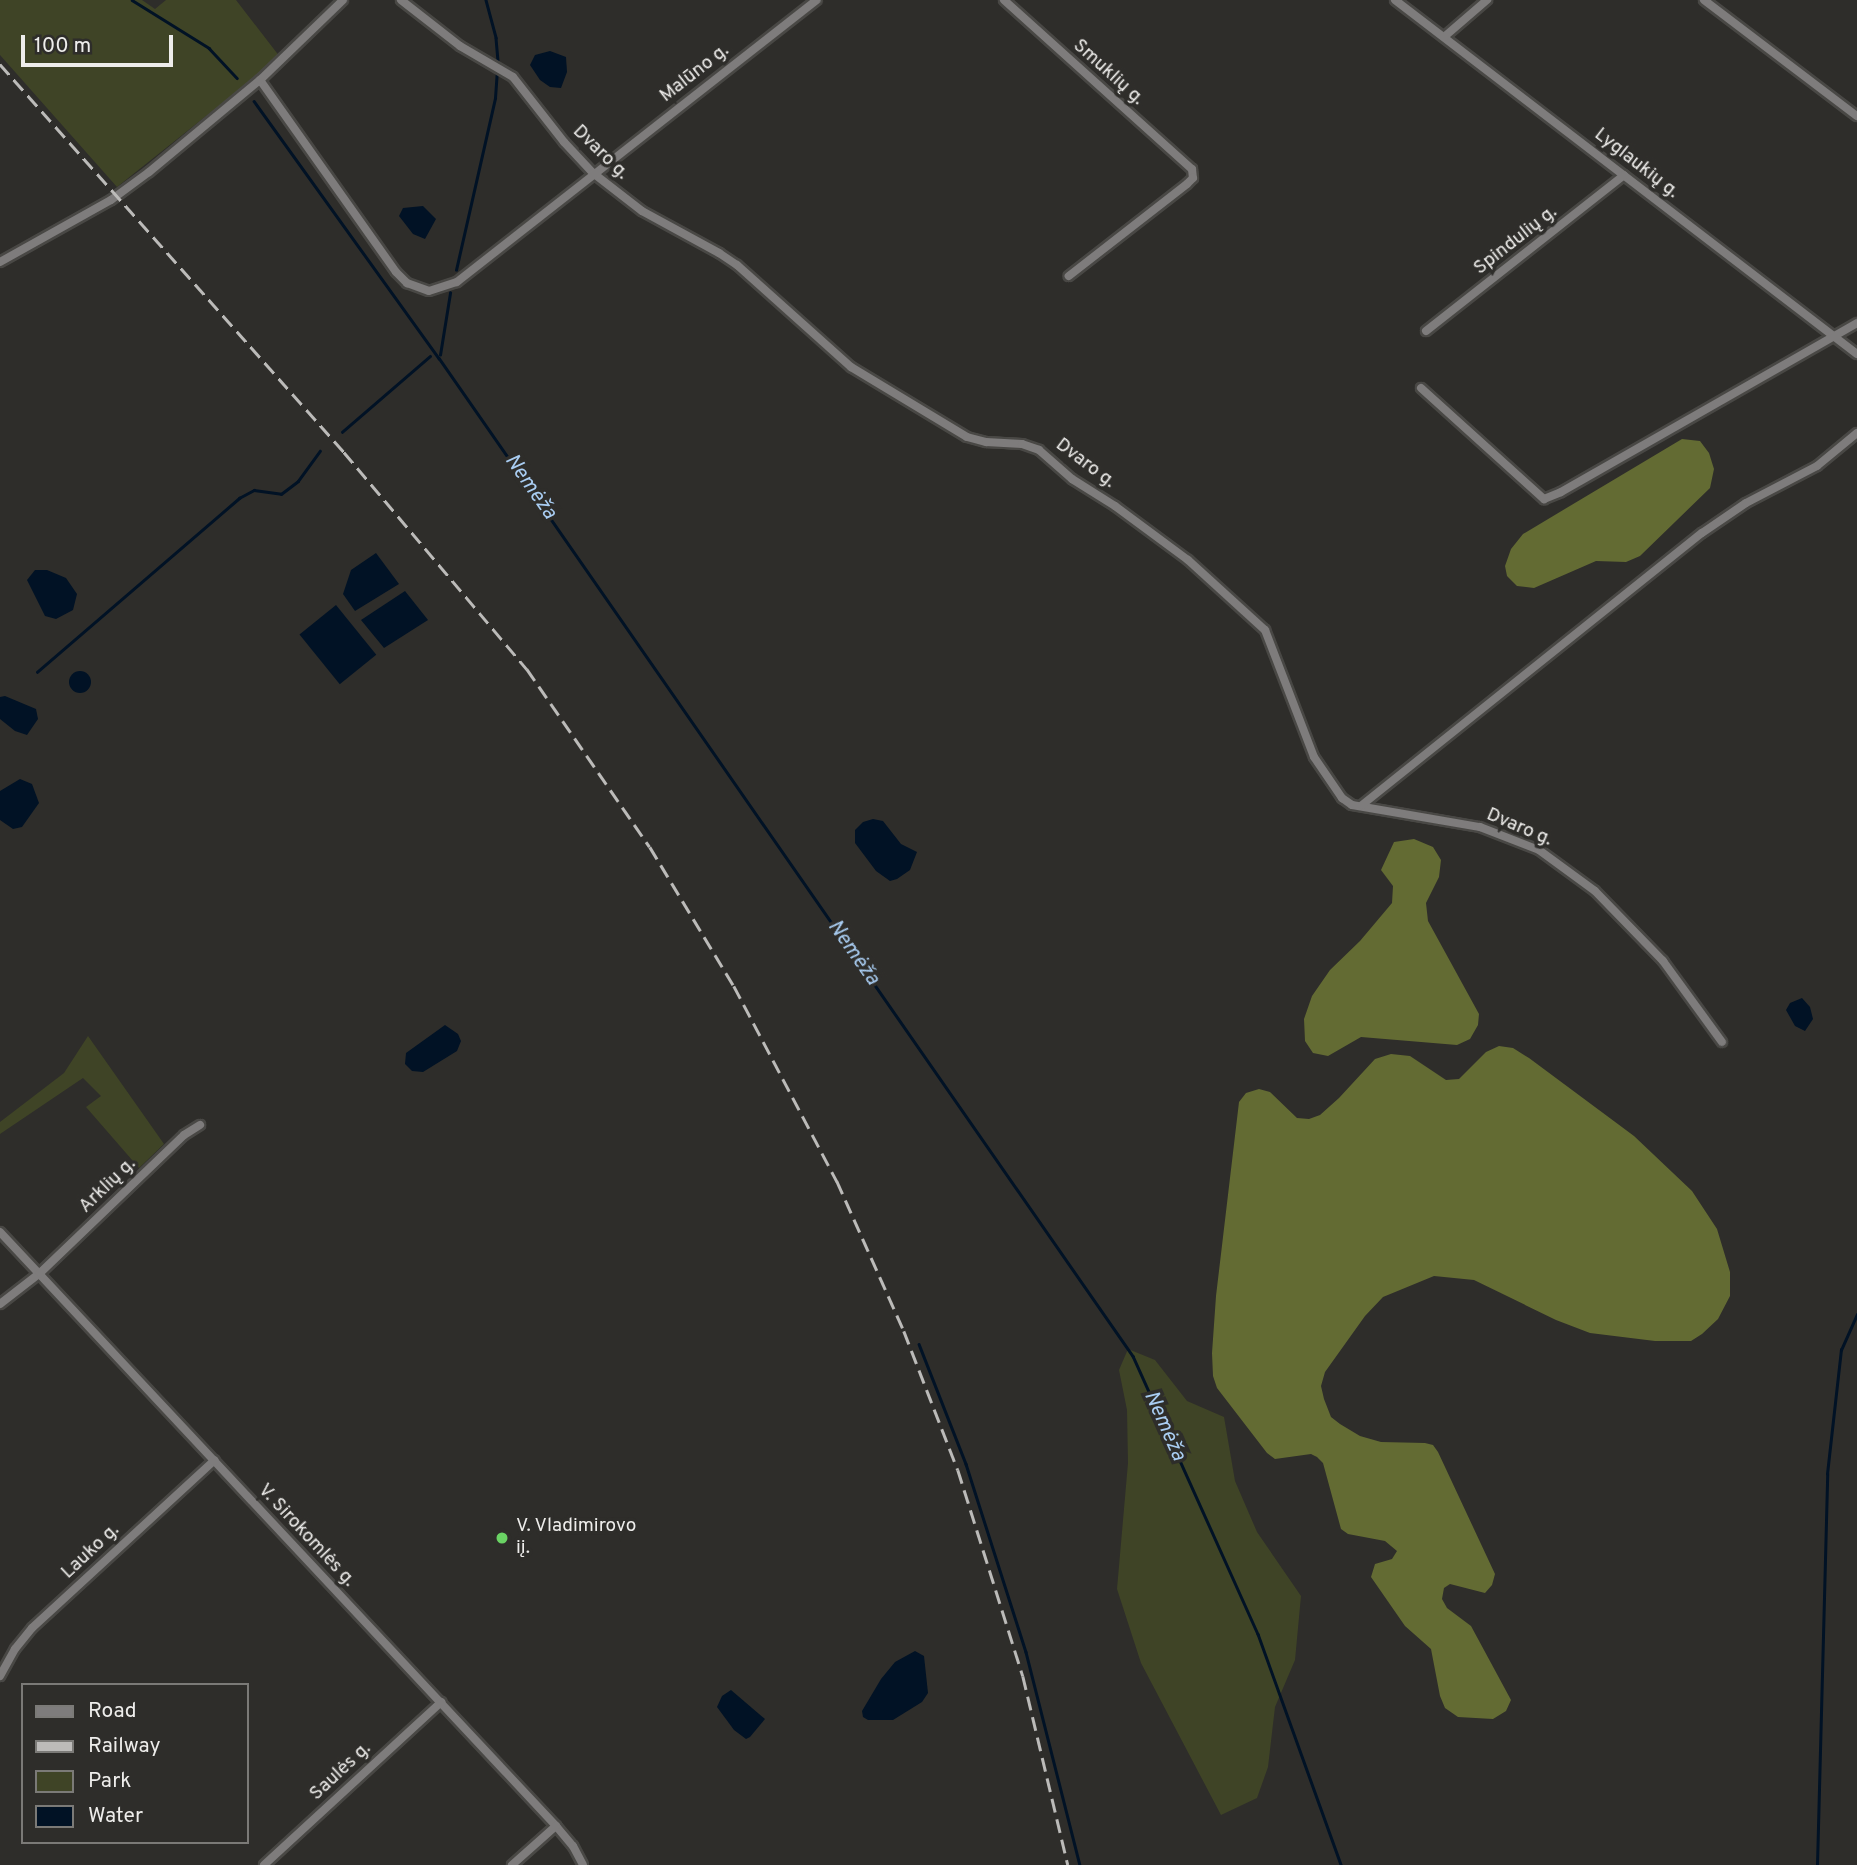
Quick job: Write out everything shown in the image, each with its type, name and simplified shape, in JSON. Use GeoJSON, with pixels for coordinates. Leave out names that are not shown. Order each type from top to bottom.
{"type":"FeatureCollection","features":[{"type":"Feature","properties":{"kind":"street"},"geometry":{"type":"LineString","coordinates":[[0,262],[111,200],[260,80],[343,0]]}},
{"type":"Feature","properties":{"kind":"street","name":"Dvaro g."},"geometry":{"type":"LineString","coordinates":[[401,0],[460,47],[513,78],[564,142],[593,173],[642,211],[737,265],[872,383],[967,437],[986,442],[1022,444],[1039,450],[1072,479],[1115,506],[1188,560],[1265,630],[1314,757],[1342,798],[1352,805],[1480,827],[1539,850],[1595,891],[1631,928],[1688,992],[1722,1042]]}},
{"type":"Feature","properties":{"kind":"street","name":"Malūno g."},"geometry":{"type":"LineString","coordinates":[[260,80],[396,272],[418,289],[444,289],[457,282],[817,0]]}},
{"type":"Feature","properties":{"kind":"street","name":"Smuklių g."},"geometry":{"type":"LineString","coordinates":[[1004,0],[1192,169],[1193,178],[1069,276]]}},
{"type":"Feature","properties":{"kind":"street","name":"Lyglaukių g."},"geometry":{"type":"LineString","coordinates":[[1395,0],[1857,354]]}},
{"type":"Feature","properties":{"kind":"street"},"geometry":{"type":"LineString","coordinates":[[1444,37],[1487,0]]}},
{"type":"Feature","properties":{"kind":"street"},"geometry":{"type":"LineString","coordinates":[[1704,0],[1857,116]]}},
{"type":"Feature","properties":{"kind":"street","name":"Spindulių g."},"geometry":{"type":"LineString","coordinates":[[1426,331],[1624,175]]}},
{"type":"Feature","properties":{"kind":"street"},"geometry":{"type":"LineString","coordinates":[[1421,388],[1544,499],[1857,323]]}},
{"type":"Feature","properties":{"kind":"street"},"geometry":{"type":"LineString","coordinates":[[1362,805],[1702,533],[1746,503],[1817,466],[1857,433]]}},
{"type":"Feature","properties":{"kind":"street","name":"Arklių g."},"geometry":{"type":"LineString","coordinates":[[0,1304],[40,1273],[184,1135],[201,1125]]}},
{"type":"Feature","properties":{"kind":"street","name":"V. Sirokomlės g."},"geometry":{"type":"LineString","coordinates":[[0,1232],[556,1826],[573,1846],[583,1865]]}},
{"type":"Feature","properties":{"kind":"street","name":"Lauko g."},"geometry":{"type":"LineString","coordinates":[[0,1676],[15,1649],[32,1628],[215,1460]]}},
{"type":"Feature","properties":{"kind":"street","name":"Saulės g."},"geometry":{"type":"LineString","coordinates":[[264,1865],[441,1702]]}},
{"type":"Feature","properties":{"kind":"street"},"geometry":{"type":"LineString","coordinates":[[512,1865],[556,1826]]}},
{"type":"Feature","properties":{"kind":"green space"},"geometry":{"type":"Polygon","coordinates":[[[0,0],[142,0],[155,9],[166,0],[236,0],[280,57],[117,187],[0,55],[0,0]]]}},
{"type":"Feature","properties":{"kind":"green space"},"geometry":{"type":"Polygon","coordinates":[[[1682,439],[1700,441],[1709,453],[1714,469],[1710,488],[1640,556],[1626,562],[1596,561],[1534,588],[1517,586],[1507,576],[1505,566],[1511,549],[1523,534],[1682,439]]]}},
{"type":"Feature","properties":{"kind":"green space"},"geometry":{"type":"Polygon","coordinates":[[[1414,839],[1433,847],[1441,860],[1439,877],[1426,903],[1428,921],[1479,1014],[1478,1025],[1470,1039],[1457,1045],[1361,1037],[1328,1056],[1313,1053],[1305,1041],[1304,1019],[1312,996],[1330,970],[1360,941],[1392,903],[1393,886],[1381,870],[1394,842],[1414,839]]]}},
{"type":"Feature","properties":{"kind":"green space"},"geometry":{"type":"Polygon","coordinates":[[[88,1036],[164,1144],[139,1168],[86,1107],[101,1096],[83,1078],[0,1134],[0,1122],[64,1073],[88,1036]]]}},
{"type":"Feature","properties":{"kind":"green space"},"geometry":{"type":"Polygon","coordinates":[[[1499,1046],[1513,1048],[1529,1058],[1634,1136],[1692,1191],[1717,1229],[1730,1272],[1730,1296],[1718,1319],[1691,1341],[1655,1341],[1590,1333],[1556,1320],[1474,1280],[1434,1276],[1383,1297],[1365,1316],[1325,1372],[1321,1386],[1324,1399],[1331,1417],[1340,1424],[1360,1436],[1381,1442],[1425,1443],[1433,1445],[1438,1452],[1495,1574],[1492,1585],[1485,1593],[1450,1584],[1444,1588],[1442,1599],[1447,1608],[1471,1626],[1511,1700],[1506,1711],[1493,1719],[1458,1717],[1445,1708],[1431,1649],[1405,1626],[1371,1577],[1375,1564],[1392,1559],[1397,1551],[1385,1541],[1348,1534],[1341,1529],[1323,1463],[1317,1457],[1311,1454],[1275,1459],[1267,1453],[1217,1388],[1213,1376],[1212,1353],[1216,1296],[1239,1102],[1246,1093],[1259,1089],[1270,1092],[1297,1118],[1309,1119],[1320,1115],[1339,1098],[1375,1059],[1391,1054],[1410,1056],[1446,1080],[1459,1079],[1486,1052],[1499,1046]]]}},
{"type":"Feature","properties":{"kind":"green space"},"geometry":{"type":"Polygon","coordinates":[[[1128,1349],[1155,1360],[1187,1401],[1224,1417],[1235,1481],[1257,1532],[1301,1596],[1295,1660],[1275,1707],[1268,1767],[1257,1798],[1221,1815],[1141,1663],[1117,1589],[1128,1463],[1127,1410],[1119,1370],[1128,1349]]]}},
{"type":"Feature","properties":{"kind":"water"},"geometry":{"type":"Polygon","coordinates":[[[550,51],[566,57],[567,72],[561,88],[550,87],[540,80],[530,65],[535,55],[550,51]]]}},
{"type":"Feature","properties":{"kind":"water"},"geometry":{"type":"Polygon","coordinates":[[[423,206],[436,219],[425,239],[413,234],[399,216],[403,208],[423,206]]]}},
{"type":"Feature","properties":{"kind":"water"},"geometry":{"type":"Polygon","coordinates":[[[376,553],[399,584],[355,611],[343,594],[351,570],[376,553]]]}},
{"type":"Feature","properties":{"kind":"water"},"geometry":{"type":"Polygon","coordinates":[[[35,570],[47,570],[66,578],[77,594],[73,610],[56,619],[45,616],[27,580],[35,570]]]}},
{"type":"Feature","properties":{"kind":"water"},"geometry":{"type":"Polygon","coordinates":[[[405,591],[428,620],[384,648],[361,620],[405,591]]]}},
{"type":"Feature","properties":{"kind":"water"},"geometry":{"type":"Polygon","coordinates":[[[336,605],[376,655],[340,684],[299,635],[336,605]]]}},
{"type":"Feature","properties":{"kind":"water"},"geometry":{"type":"Polygon","coordinates":[[[80,671],[88,674],[91,682],[88,690],[80,693],[72,690],[69,682],[72,674],[80,671]]]}},
{"type":"Feature","properties":{"kind":"water"},"geometry":{"type":"Polygon","coordinates":[[[5,696],[36,709],[38,719],[27,735],[15,731],[0,719],[0,697],[5,696]]]}},
{"type":"Feature","properties":{"kind":"water"},"geometry":{"type":"Polygon","coordinates":[[[20,779],[32,784],[39,803],[22,827],[13,829],[0,820],[0,791],[20,779]]]}},
{"type":"Feature","properties":{"kind":"water"},"geometry":{"type":"Polygon","coordinates":[[[873,819],[883,821],[901,844],[917,852],[910,870],[897,879],[890,881],[876,871],[855,843],[855,830],[863,822],[873,819]]]}},
{"type":"Feature","properties":{"kind":"water"},"geometry":{"type":"Polygon","coordinates":[[[1802,998],[1810,1007],[1813,1019],[1805,1031],[1795,1026],[1786,1010],[1790,1003],[1802,998]]]}},
{"type":"Feature","properties":{"kind":"water"},"geometry":{"type":"Polygon","coordinates":[[[445,1025],[458,1034],[461,1041],[457,1051],[423,1072],[412,1071],[405,1064],[406,1053],[445,1025]]]}},
{"type":"Feature","properties":{"kind":"water"},"geometry":{"type":"Polygon","coordinates":[[[915,1651],[924,1656],[928,1693],[922,1702],[893,1720],[868,1720],[863,1717],[862,1711],[881,1679],[895,1662],[915,1651]]]}},
{"type":"Feature","properties":{"kind":"water"},"geometry":{"type":"Polygon","coordinates":[[[731,1690],[765,1719],[746,1739],[734,1730],[717,1707],[722,1696],[731,1690]]]}},
{"type":"Feature","properties":{"kind":"waterway","name":"Nemėža"},"geometry":{"type":"LineString","coordinates":[[132,0],[209,48],[237,78]]}},
{"type":"Feature","properties":{"kind":"waterway"},"geometry":{"type":"LineString","coordinates":[[486,0],[496,38],[498,60]]}},
{"type":"Feature","properties":{"kind":"waterway"},"geometry":{"type":"LineString","coordinates":[[456,270],[495,98],[497,72]]}},
{"type":"Feature","properties":{"kind":"waterway","name":"Nemėža"},"geometry":{"type":"LineString","coordinates":[[254,101],[439,358],[1133,1356],[1258,1634],[1341,1865]]}},
{"type":"Feature","properties":{"kind":"waterway"},"geometry":{"type":"LineString","coordinates":[[440,355],[450,293]]}},
{"type":"Feature","properties":{"kind":"waterway"},"geometry":{"type":"LineString","coordinates":[[342,432],[430,356]]}},
{"type":"Feature","properties":{"kind":"waterway"},"geometry":{"type":"LineString","coordinates":[[37,672],[239,498],[254,490],[281,494],[298,481],[320,451]]}},
{"type":"Feature","properties":{"kind":"waterway"},"geometry":{"type":"LineString","coordinates":[[1817,1865],[1827,1474],[1841,1350],[1857,1314]]}},
{"type":"Feature","properties":{"kind":"waterway"},"geometry":{"type":"LineString","coordinates":[[919,1344],[966,1464],[1026,1652],[1080,1865]]}},
{"type":"Feature","properties":{"kind":"railway"},"geometry":{"type":"LineString","coordinates":[[0,64],[344,452],[527,669],[650,847],[734,986],[837,1181],[904,1331],[958,1470],[1023,1676],[1068,1865]]}},
{"type":"Feature","properties":{"kind":"place","name":"V. Vladimirovo iį."},"geometry":{"type":"Point","coordinates":[502,1538]}}]}
